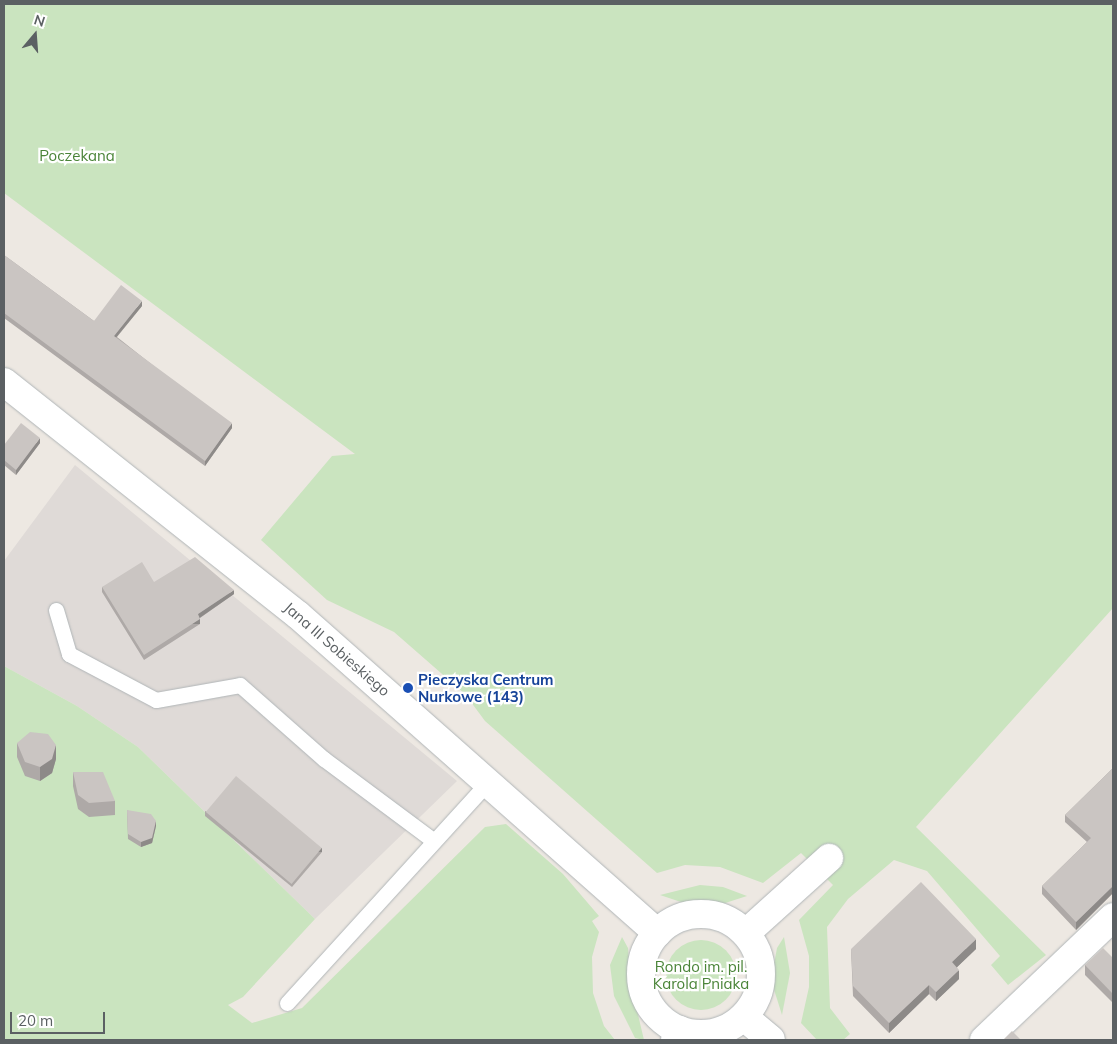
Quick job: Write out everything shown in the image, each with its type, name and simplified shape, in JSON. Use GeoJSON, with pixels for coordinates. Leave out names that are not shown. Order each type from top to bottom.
{"type":"FeatureCollection","features":[{"type":"Feature","properties":{"kind":"street","name":"Jana III Sobieskiego"},"geometry":{"type":"LineString","coordinates":[[4,382],[209,540],[490,780],[658,932]]}},
{"type":"Feature","properties":{"kind":"street"},"geometry":{"type":"LineString","coordinates":[[746,933],[829,858]]}},
{"type":"Feature","properties":{"kind":"street"},"geometry":{"type":"LineString","coordinates":[[702,914],[726,919],[746,933],[758,952],[762,975],[757,998],[744,1017],[725,1030],[677,1035],[662,1020],[642,987],[644,958],[658,932],[678,918],[702,914]]}},
{"type":"Feature","properties":{"kind":"street"},"geometry":{"type":"LineString","coordinates":[[984,1040],[1113,916]]}},
{"type":"Feature","properties":{"kind":"street"},"geometry":{"type":"LineString","coordinates":[[744,1017],[771,1040]]}},
{"type":"Feature","properties":{"kind":"lane"},"geometry":{"type":"LineString","coordinates":[[56,610],[69,654],[156,700],[240,685],[324,759],[434,841]]}},
{"type":"Feature","properties":{"kind":"lane"},"geometry":{"type":"LineString","coordinates":[[287,1003],[490,780]]}},
{"type":"Feature","properties":{"kind":"shaded area"},"geometry":{"type":"Polygon","coordinates":[[[75,465],[457,781],[315,919],[138,747],[77,706],[4,666],[4,561],[75,465]]]}},
{"type":"Feature","properties":{"kind":"green space","name":"Poczekana"},"geometry":{"type":"Polygon","coordinates":[[[4,4],[1113,4],[1113,608],[916,827],[1046,955],[1008,985],[991,965],[1000,956],[927,871],[894,860],[848,899],[827,927],[830,1008],[850,1034],[843,1040],[817,1040],[801,1023],[809,987],[809,956],[799,920],[833,885],[801,853],[763,883],[720,867],[685,865],[657,873],[485,721],[465,694],[394,632],[327,600],[261,540],[332,456],[355,454],[4,193],[4,4]]]}},
{"type":"Feature","properties":{"kind":"green space"},"geometry":{"type":"Polygon","coordinates":[[[4,666],[77,706],[138,747],[315,919],[243,997],[228,1005],[252,1023],[302,1008],[485,827],[506,824],[563,874],[599,916],[592,921],[599,932],[592,957],[593,993],[604,1026],[615,1040],[4,1040],[4,666]]]}},
{"type":"Feature","properties":{"kind":"green space"},"geometry":{"type":"Polygon","coordinates":[[[700,885],[723,887],[747,896],[719,905],[690,905],[660,895],[700,885]]]}},
{"type":"Feature","properties":{"kind":"green space"},"geometry":{"type":"Polygon","coordinates":[[[622,937],[628,948],[631,985],[644,1040],[635,1038],[614,996],[610,965],[622,937]]]}},
{"type":"Feature","properties":{"kind":"green space"},"geometry":{"type":"Polygon","coordinates":[[[784,937],[790,973],[782,1015],[771,980],[777,948],[784,937]]]}},
{"type":"Feature","properties":{"kind":"green space","name":"Rondo im. pil. Karola Pniaka"},"geometry":{"type":"Polygon","coordinates":[[[708,940],[721,946],[730,955],[734,961],[736,975],[734,989],[726,1000],[715,1008],[694,1010],[687,1008],[676,1000],[668,989],[666,968],[668,961],[676,950],[687,942],[708,940]]]}},
{"type":"Feature","properties":{"kind":"building"},"geometry":{"type":"Polygon","coordinates":[[[4,255],[94,321],[121,285],[142,301],[114,336],[232,423],[205,461],[4,313],[4,255]]]}},
{"type":"Feature","properties":{"kind":"building"},"geometry":{"type":"Polygon","coordinates":[[[21,423],[40,438],[16,470],[4,460],[4,445],[21,423]]]}},
{"type":"Feature","properties":{"kind":"building"},"geometry":{"type":"Polygon","coordinates":[[[195,557],[234,590],[198,614],[200,619],[144,655],[102,587],[142,562],[154,582],[195,557]]]}},
{"type":"Feature","properties":{"kind":"building"},"geometry":{"type":"Polygon","coordinates":[[[30,732],[48,734],[56,745],[52,759],[40,767],[25,762],[17,743],[30,732]]]}},
{"type":"Feature","properties":{"kind":"building"},"geometry":{"type":"Polygon","coordinates":[[[1113,768],[1113,886],[1076,922],[1042,886],[1091,838],[1065,815],[1113,768]]]}},
{"type":"Feature","properties":{"kind":"building"},"geometry":{"type":"Polygon","coordinates":[[[73,772],[103,772],[115,801],[89,803],[78,795],[73,772]]]}},
{"type":"Feature","properties":{"kind":"building"},"geometry":{"type":"Polygon","coordinates":[[[236,776],[322,848],[292,884],[206,812],[236,776]]]}},
{"type":"Feature","properties":{"kind":"building"},"geometry":{"type":"Polygon","coordinates":[[[127,810],[151,814],[156,821],[152,838],[141,842],[128,834],[127,810]]]}},
{"type":"Feature","properties":{"kind":"building"},"geometry":{"type":"Polygon","coordinates":[[[921,882],[976,939],[952,962],[959,970],[936,992],[929,985],[889,1023],[853,986],[851,949],[921,882]]]}},
{"type":"Feature","properties":{"kind":"building"},"geometry":{"type":"Polygon","coordinates":[[[1103,948],[1113,958],[1113,994],[1085,965],[1103,948]]]}},
{"type":"Feature","properties":{"kind":"building"},"geometry":{"type":"Polygon","coordinates":[[[1012,1031],[1021,1040],[1003,1040],[1012,1031]]]}},
{"type":"Feature","properties":{"kind":"place","name":"Pieczyska Centrum Nurkowe (143)"},"geometry":{"type":"Point","coordinates":[408,688]}}]}
